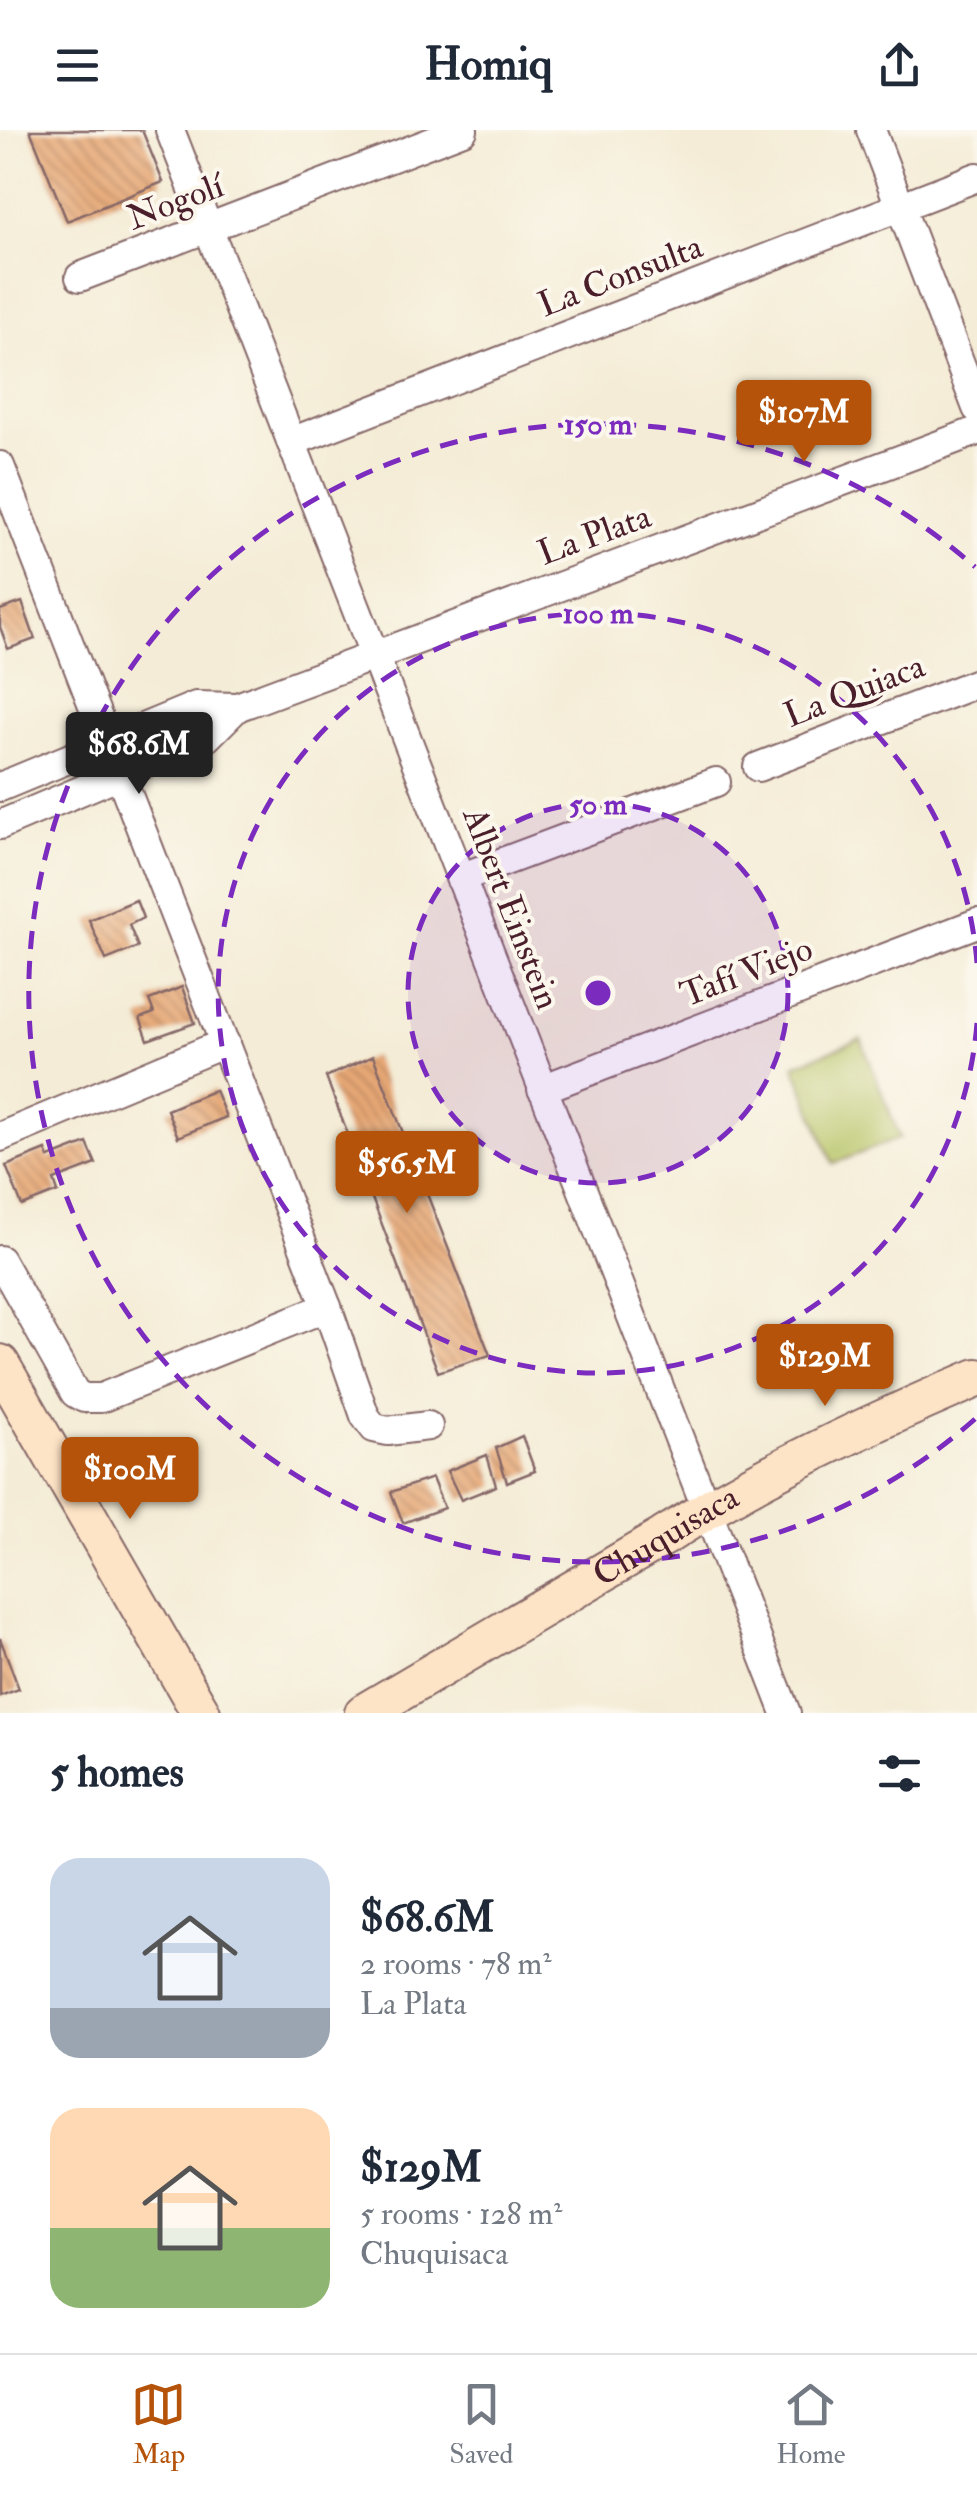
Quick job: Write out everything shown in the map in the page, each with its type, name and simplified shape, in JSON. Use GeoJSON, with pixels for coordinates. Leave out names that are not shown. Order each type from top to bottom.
{"type":"FeatureCollection","features":[{"type":"Feature","properties":{"kind":"street","name":"Albert Einstein"},"geometry":{"type":"LineString","coordinates":[[170,130],[786,1713]]}},
{"type":"Feature","properties":{"kind":"street","name":"Nogolí"},"geometry":{"type":"LineString","coordinates":[[80,277],[464,130]]}},
{"type":"Feature","properties":{"kind":"street"},"geometry":{"type":"LineString","coordinates":[[871,130],[977,408]]}},
{"type":"Feature","properties":{"kind":"street","name":"La Consulta"},"geometry":{"type":"LineString","coordinates":[[291,442],[977,176]]}},
{"type":"Feature","properties":{"kind":"street","name":"La Plata"},"geometry":{"type":"LineString","coordinates":[[236,707],[977,431]]}},
{"type":"Feature","properties":{"kind":"street"},"geometry":{"type":"LineString","coordinates":[[0,466],[327,1307],[364,1416],[374,1428],[388,1431],[428,1426]]}},
{"type":"Feature","properties":{"kind":"street","name":"La Quiaca"},"geometry":{"type":"LineString","coordinates":[[758,766],[977,684]]}},
{"type":"Feature","properties":{"kind":"street"},"geometry":{"type":"LineString","coordinates":[[0,787],[196,706],[236,707]]}},
{"type":"Feature","properties":{"kind":"street"},"geometry":{"type":"LineString","coordinates":[[0,824],[207,738],[236,707]]}},
{"type":"Feature","properties":{"kind":"street"},"geometry":{"type":"LineString","coordinates":[[460,878],[716,782]]}},
{"type":"Feature","properties":{"kind":"street","name":"Tafí Viejo"},"geometry":{"type":"LineString","coordinates":[[542,1089],[977,923]]}},
{"type":"Feature","properties":{"kind":"street"},"geometry":{"type":"LineString","coordinates":[[0,1137],[224,1043]]}},
{"type":"Feature","properties":{"kind":"street"},"geometry":{"type":"LineString","coordinates":[[0,1260],[75,1394],[84,1398],[100,1398],[327,1307]]}},
{"type":"Feature","properties":{"kind":"street"},"geometry":{"type":"LineString","coordinates":[[0,1364],[202,1713]]}},
{"type":"Feature","properties":{"kind":"street","name":"Chuquisaca"},"geometry":{"type":"LineString","coordinates":[[364,1713],[705,1509],[880,1420],[977,1378]]}},
{"type":"Feature","properties":{"kind":"green space"},"geometry":{"type":"Polygon","coordinates":[[[861,1039],[900,1138],[833,1164],[794,1065],[861,1039]]]}},
{"type":"Feature","properties":{"kind":"building"},"geometry":{"type":"Polygon","coordinates":[[[30,130],[142,130],[163,182],[67,221],[30,130]]]}},
{"type":"Feature","properties":{"kind":"building"},"geometry":{"type":"Polygon","coordinates":[[[22,602],[35,639],[8,649],[0,627],[0,610],[22,602]]]}},
{"type":"Feature","properties":{"kind":"building"},"geometry":{"type":"Polygon","coordinates":[[[136,900],[143,918],[129,925],[138,947],[106,960],[89,920],[136,900]]]}},
{"type":"Feature","properties":{"kind":"building"},"geometry":{"type":"Polygon","coordinates":[[[182,987],[195,1023],[148,1040],[140,1018],[154,1013],[149,1000],[182,987]]]}},
{"type":"Feature","properties":{"kind":"building"},"geometry":{"type":"Polygon","coordinates":[[[373,1056],[490,1355],[438,1372],[326,1077],[373,1056]]]}},
{"type":"Feature","properties":{"kind":"building"},"geometry":{"type":"Polygon","coordinates":[[[215,1090],[226,1117],[178,1137],[167,1110],[215,1090]]]}},
{"type":"Feature","properties":{"kind":"building"},"geometry":{"type":"Polygon","coordinates":[[[87,1143],[96,1164],[54,1180],[58,1192],[22,1206],[6,1166],[46,1150],[49,1158],[87,1143]]]}},
{"type":"Feature","properties":{"kind":"building"},"geometry":{"type":"Polygon","coordinates":[[[522,1436],[535,1471],[507,1482],[496,1448],[522,1436]]]}},
{"type":"Feature","properties":{"kind":"building"},"geometry":{"type":"Polygon","coordinates":[[[487,1455],[496,1486],[461,1500],[447,1471],[487,1455]]]}},
{"type":"Feature","properties":{"kind":"building"},"geometry":{"type":"Polygon","coordinates":[[[432,1478],[444,1508],[403,1523],[391,1492],[432,1478]]]}},
{"type":"Feature","properties":{"kind":"building"},"geometry":{"type":"Polygon","coordinates":[[[0,1638],[19,1689],[0,1696],[0,1638]]]}}]}
